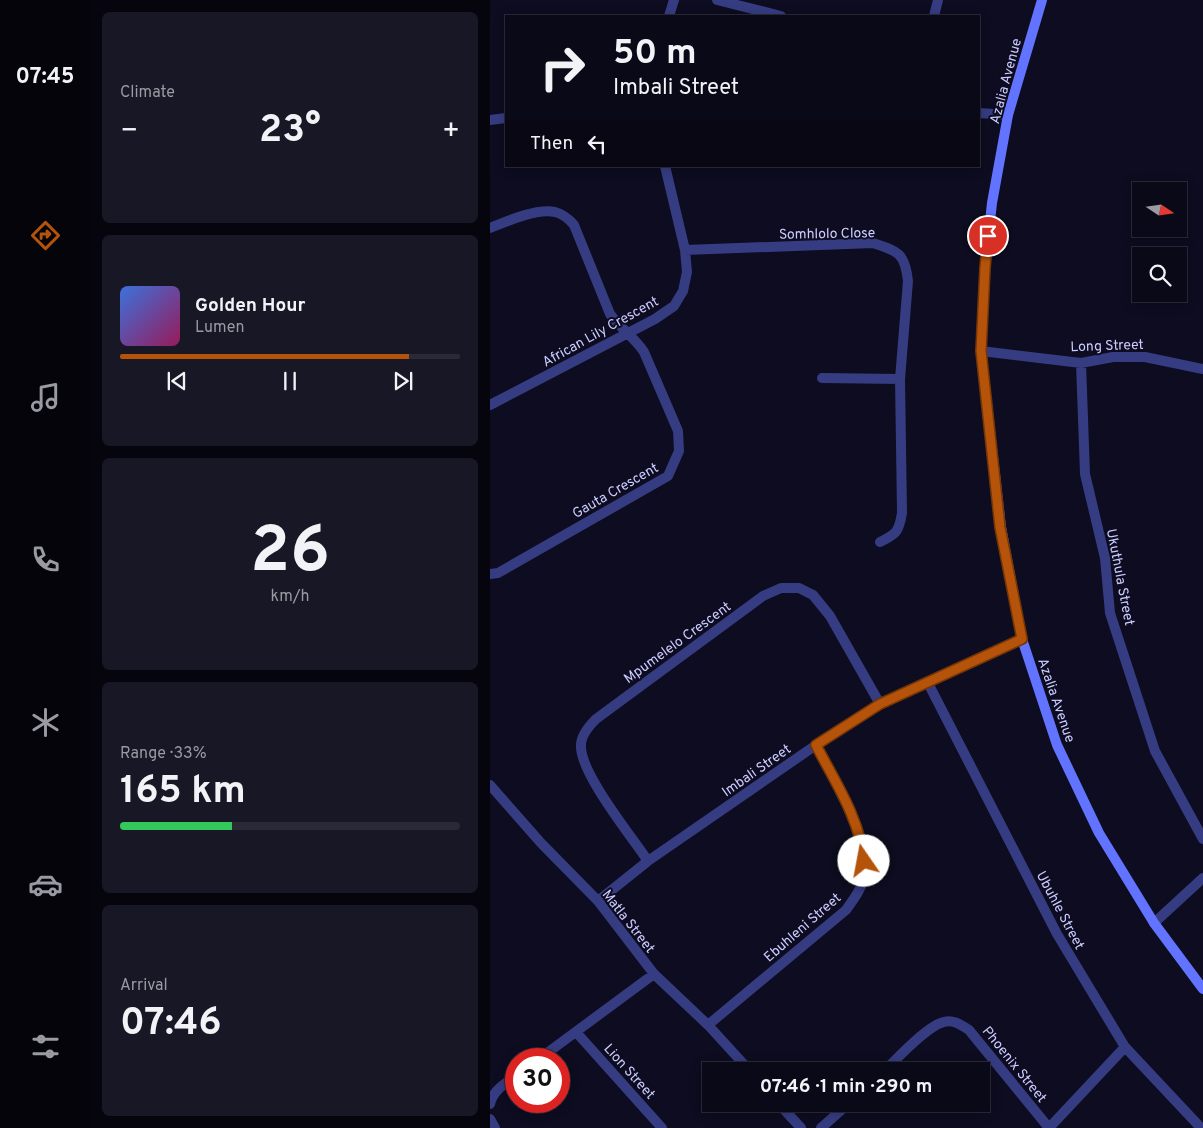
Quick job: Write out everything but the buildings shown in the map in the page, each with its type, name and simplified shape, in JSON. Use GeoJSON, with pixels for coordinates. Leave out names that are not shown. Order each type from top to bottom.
{"type":"FeatureCollection","features":[{"type":"Feature","properties":{"kind":"street"},"geometry":{"type":"LineString","coordinates":[[669,15],[674,0]]}},
{"type":"Feature","properties":{"kind":"street"},"geometry":{"type":"LineString","coordinates":[[717,0],[777,15]]}},
{"type":"Feature","properties":{"kind":"street"},"geometry":{"type":"LineString","coordinates":[[934,15],[938,0]]}},
{"type":"Feature","properties":{"kind":"street","name":"Azalia Avenue"},"geometry":{"type":"LineString","coordinates":[[1042,0],[1008,115],[992,203],[985,268],[981,351],[1000,527],[1022,639],[1057,745],[1099,833],[1154,923],[1203,989]]}},
{"type":"Feature","properties":{"kind":"street"},"geometry":{"type":"LineString","coordinates":[[980,113],[1008,115]]}},
{"type":"Feature","properties":{"kind":"street"},"geometry":{"type":"LineString","coordinates":[[490,120],[505,118]]}},
{"type":"Feature","properties":{"kind":"street","name":"African Lily Crescent"},"geometry":{"type":"LineString","coordinates":[[490,405],[655,319],[674,306],[683,291],[687,272],[685,250],[664,167]]}},
{"type":"Feature","properties":{"kind":"street","name":"Gauta Crescent"},"geometry":{"type":"LineString","coordinates":[[490,228],[512,219],[544,212],[565,215],[574,225],[610,314],[644,352],[678,431],[679,451],[668,476],[498,573],[490,574]]}},
{"type":"Feature","properties":{"kind":"street","name":"Somhlolo Close"},"geometry":{"type":"LineString","coordinates":[[685,250],[873,244],[888,248],[900,255],[906,265],[908,281],[900,379],[902,513],[900,527],[892,536],[880,542]]}},
{"type":"Feature","properties":{"kind":"street","name":"Long Street"},"geometry":{"type":"LineString","coordinates":[[981,351],[1080,363],[1113,357],[1145,357],[1203,370]]}},
{"type":"Feature","properties":{"kind":"street","name":"Ukuthula Street"},"geometry":{"type":"LineString","coordinates":[[1080,363],[1085,474],[1105,558],[1110,613],[1155,751],[1203,839]]}},
{"type":"Feature","properties":{"kind":"street"},"geometry":{"type":"LineString","coordinates":[[822,378],[900,379]]}},
{"type":"Feature","properties":{"kind":"street","name":"Mpumelelo Crescent"},"geometry":{"type":"LineString","coordinates":[[648,861],[589,776],[581,757],[580,743],[586,729],[596,719],[763,596],[781,588],[799,588],[813,595],[830,616],[880,704]]}},
{"type":"Feature","properties":{"kind":"street","name":"Imbali Street"},"geometry":{"type":"LineString","coordinates":[[598,901],[648,861],[816,745],[880,704],[1022,639]]}},
{"type":"Feature","properties":{"kind":"street","name":"Ubuhle Street"},"geometry":{"type":"LineString","coordinates":[[928,683],[1057,934],[1125,1047],[1201,1128]]}},
{"type":"Feature","properties":{"kind":"street","name":"Ebuhleni Street"},"geometry":{"type":"LineString","coordinates":[[708,1025],[846,910],[859,891],[865,872],[863,850],[852,816],[816,745]]}},
{"type":"Feature","properties":{"kind":"street","name":"Matla Street"},"geometry":{"type":"LineString","coordinates":[[490,785],[541,843],[598,901],[654,974],[708,1025],[742,1062]]}},
{"type":"Feature","properties":{"kind":"street"},"geometry":{"type":"LineString","coordinates":[[1154,923],[1203,878]]}},
{"type":"Feature","properties":{"kind":"street"},"geometry":{"type":"LineString","coordinates":[[554,1048],[654,974]]}},
{"type":"Feature","properties":{"kind":"street","name":"Phoenix Street"},"geometry":{"type":"LineString","coordinates":[[894,1062],[932,1027],[944,1022],[958,1022],[969,1030],[1049,1128]]}},
{"type":"Feature","properties":{"kind":"street","name":"Lion Street"},"geometry":{"type":"LineString","coordinates":[[576,1032],[662,1128]]}},
{"type":"Feature","properties":{"kind":"street"},"geometry":{"type":"LineString","coordinates":[[1049,1128],[1125,1047]]}},
{"type":"Feature","properties":{"kind":"street"},"geometry":{"type":"LineString","coordinates":[[490,1104],[492,1097],[505,1084]]}},
{"type":"Feature","properties":{"kind":"street"},"geometry":{"type":"LineString","coordinates":[[786,1112],[801,1128]]}},
{"type":"Feature","properties":{"kind":"street"},"geometry":{"type":"LineString","coordinates":[[821,1128],[839,1112]]}},
{"type":"Feature","properties":{"kind":"street"},"geometry":{"type":"LineString","coordinates":[[490,1119],[495,1128]]}},
{"type":"Feature","properties":{"kind":"route"},"geometry":{"type":"LineString","coordinates":[[864,861],[863,850],[852,816],[816,745],[880,704],[1022,639],[1000,527],[981,351],[988,236]]}}]}
